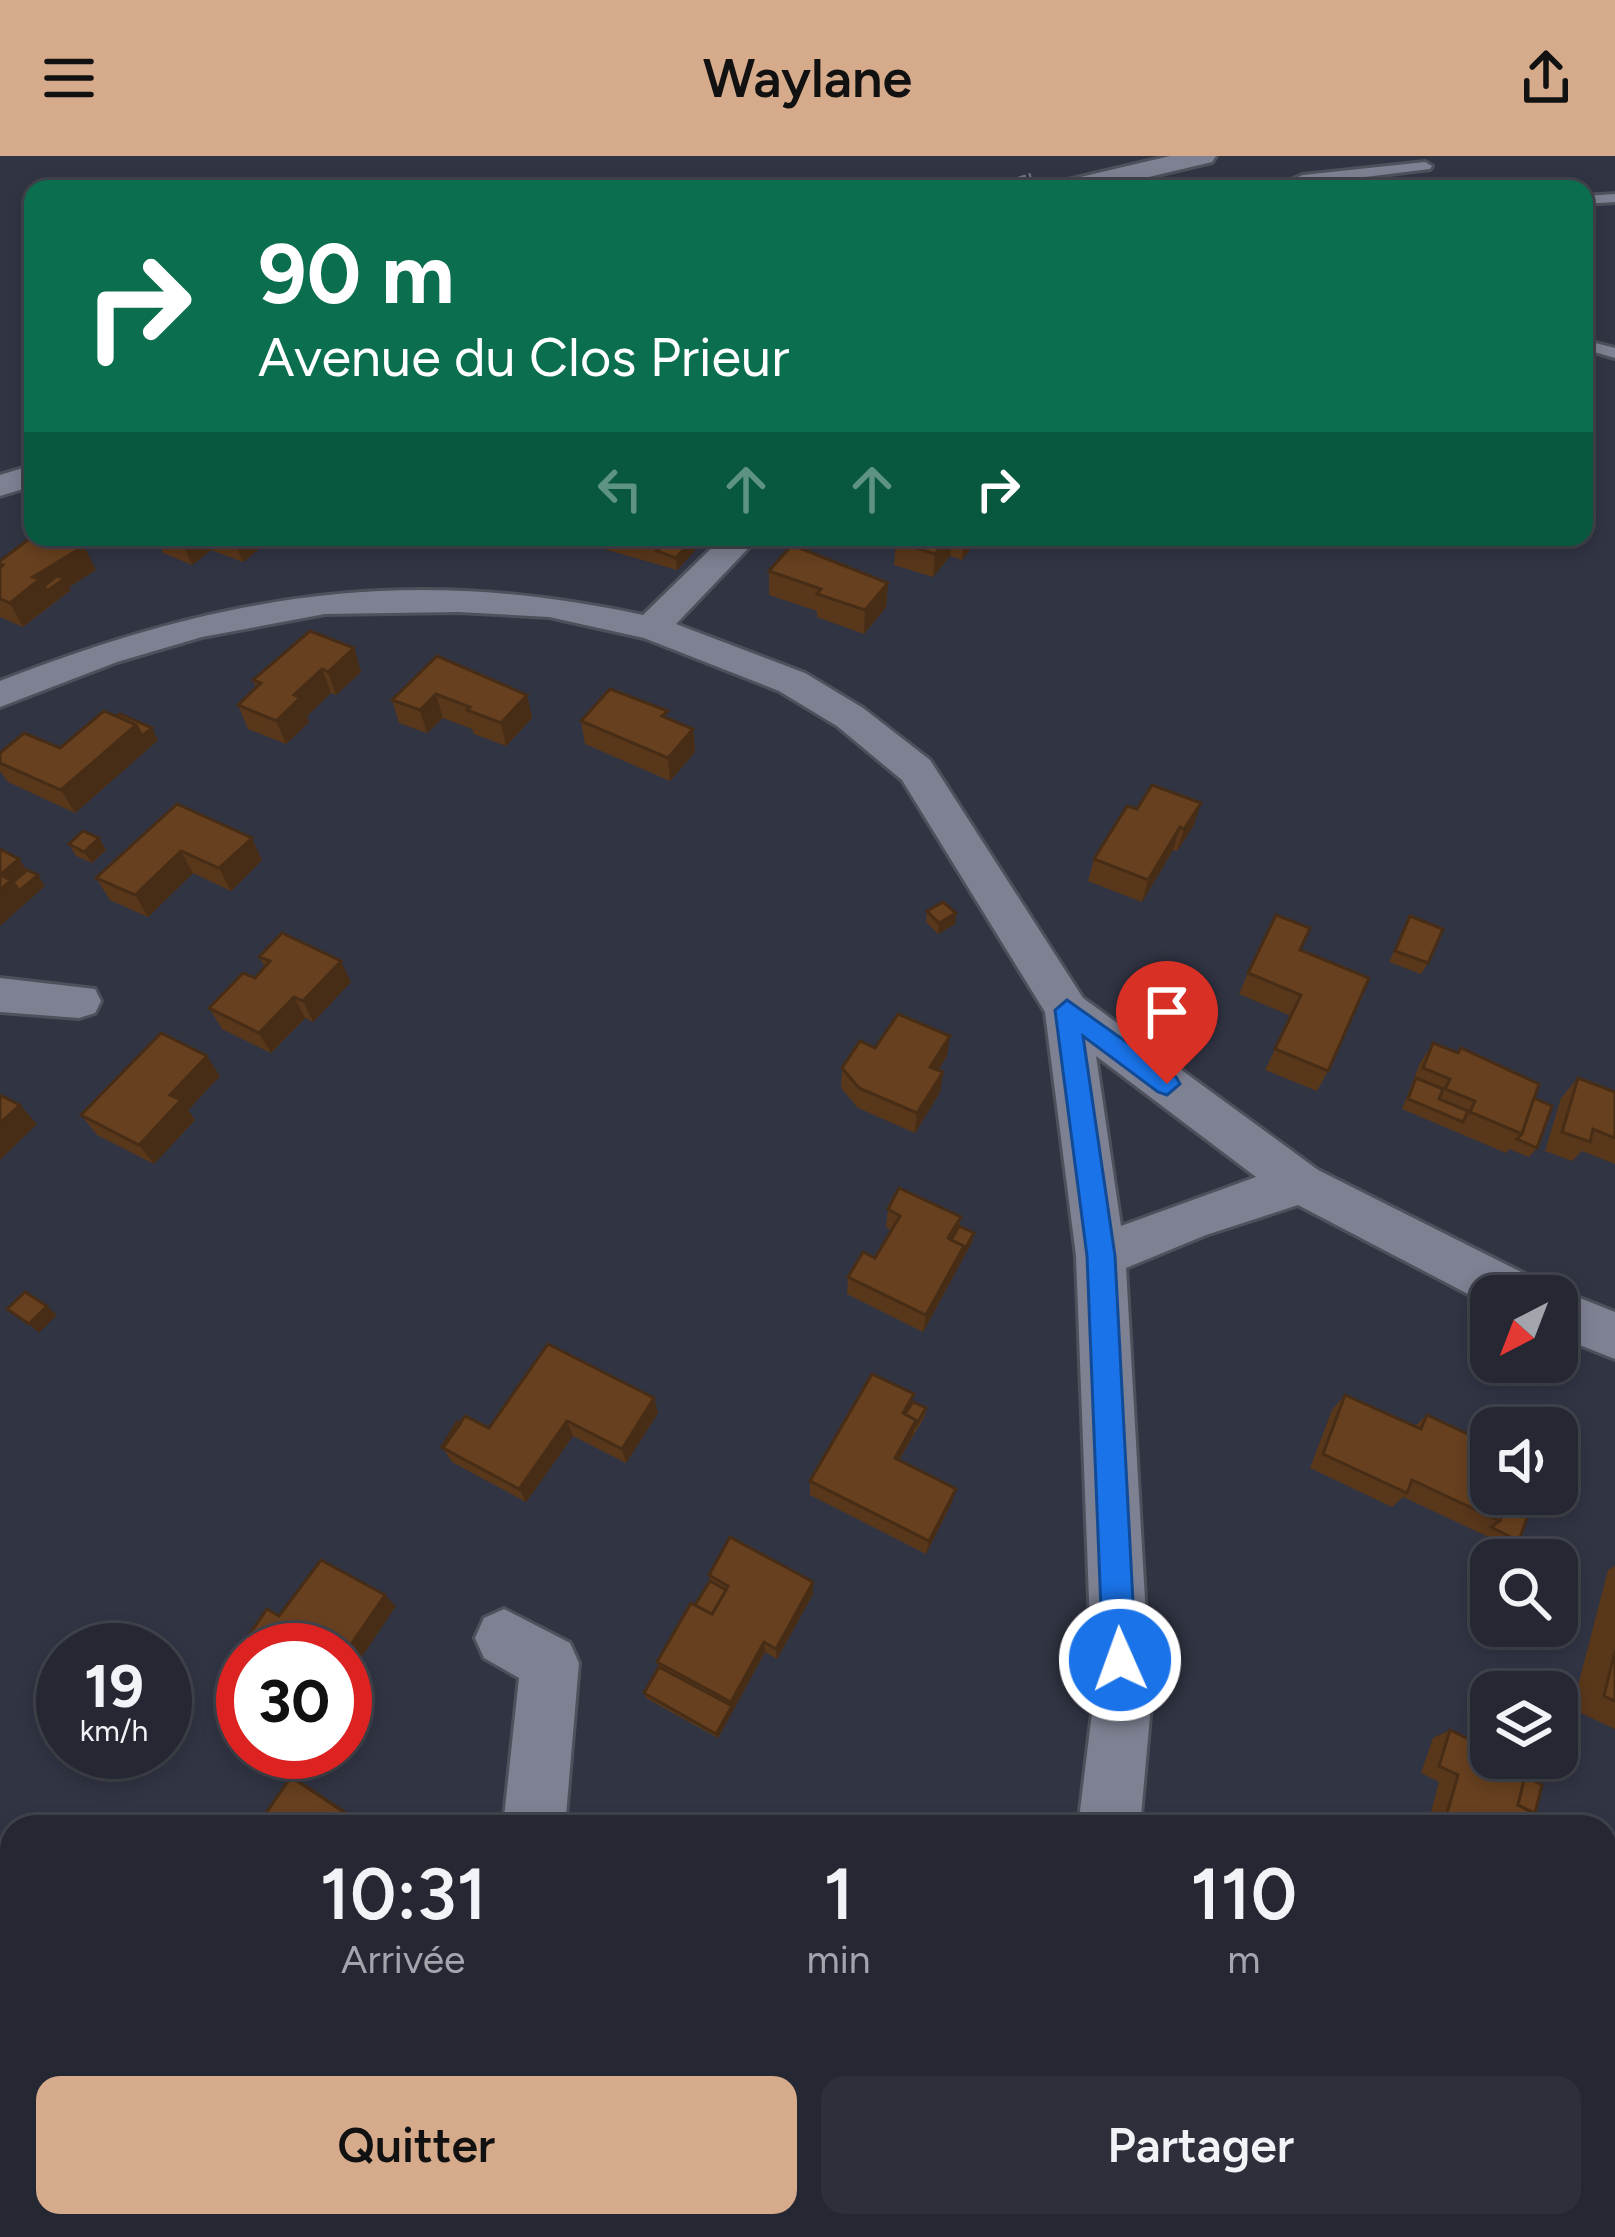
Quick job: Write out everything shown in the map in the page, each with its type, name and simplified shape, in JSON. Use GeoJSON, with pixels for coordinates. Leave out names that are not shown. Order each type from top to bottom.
{"type":"FeatureCollection","features":[{"type":"Feature","properties":{"kind":"street"},"geometry":{"type":"LineString","coordinates":[[1102,180],[1203,156]]}},
{"type":"Feature","properties":{"kind":"street"},"geometry":{"type":"LineString","coordinates":[[651,628],[733,546]]}},
{"type":"Feature","properties":{"kind":"street"},"geometry":{"type":"LineString","coordinates":[[0,694],[104,654],[198,626],[325,603],[458,601],[549,606],[651,628],[792,682],[850,717],[916,770],[1067,1010],[1300,1184],[1478,1275]]}},
{"type":"Feature","properties":{"kind":"street"},"geometry":{"type":"LineString","coordinates":[[0,994],[80,1001]]}},
{"type":"Feature","properties":{"kind":"street"},"geometry":{"type":"LineString","coordinates":[[1067,1010],[1101,1256],[1122,1705],[1110,1815]]}},
{"type":"Feature","properties":{"kind":"street"},"geometry":{"type":"LineString","coordinates":[[1101,1256],[1196,1217],[1300,1184]]}},
{"type":"Feature","properties":{"kind":"street"},"geometry":{"type":"LineString","coordinates":[[1578,1321],[1615,1336]]}},
{"type":"Feature","properties":{"kind":"street"},"geometry":{"type":"LineString","coordinates":[[504,1638],[550,1663],[535,1815]]}},
{"type":"Feature","properties":{"kind":"lane"},"geometry":{"type":"LineString","coordinates":[[1300,180],[1425,166]]}},
{"type":"Feature","properties":{"kind":"building"},"geometry":{"type":"Polygon","coordinates":[[[24,543],[84,546],[33,577],[40,579],[10,603],[0,599],[0,561],[24,543]]]}},
{"type":"Feature","properties":{"kind":"building"},"geometry":{"type":"Polygon","coordinates":[[[662,546],[687,546],[676,558],[657,551],[662,546]]]}},
{"type":"Feature","properties":{"kind":"building"},"geometry":{"type":"Polygon","coordinates":[[[795,546],[888,583],[865,610],[769,571],[795,546]]]}},
{"type":"Feature","properties":{"kind":"building"},"geometry":{"type":"Polygon","coordinates":[[[911,546],[942,546],[935,554],[911,546]]]}},
{"type":"Feature","properties":{"kind":"building"},"geometry":{"type":"Polygon","coordinates":[[[57,576],[65,578],[47,591],[44,586],[57,576]]]}},
{"type":"Feature","properties":{"kind":"building"},"geometry":{"type":"Polygon","coordinates":[[[310,631],[354,648],[294,695],[300,698],[276,721],[238,705],[261,683],[253,680],[310,631]]]}},
{"type":"Feature","properties":{"kind":"building"},"geometry":{"type":"Polygon","coordinates":[[[437,656],[527,695],[501,723],[436,694],[420,710],[392,700],[437,656]]]}},
{"type":"Feature","properties":{"kind":"building"},"geometry":{"type":"Polygon","coordinates":[[[610,689],[668,711],[662,716],[693,729],[668,758],[581,721],[610,689]]]}},
{"type":"Feature","properties":{"kind":"building"},"geometry":{"type":"Polygon","coordinates":[[[104,711],[136,725],[61,790],[0,763],[0,753],[24,733],[60,748],[104,711]]]}},
{"type":"Feature","properties":{"kind":"building"},"geometry":{"type":"Polygon","coordinates":[[[117,716],[152,728],[142,736],[136,725],[117,716]]]}},
{"type":"Feature","properties":{"kind":"building"},"geometry":{"type":"Polygon","coordinates":[[[1152,785],[1201,803],[1184,829],[1180,827],[1148,880],[1094,859],[1127,806],[1137,809],[1152,785]]]}},
{"type":"Feature","properties":{"kind":"building"},"geometry":{"type":"Polygon","coordinates":[[[177,804],[252,838],[219,868],[181,851],[135,895],[96,878],[177,804]]]}},
{"type":"Feature","properties":{"kind":"building"},"geometry":{"type":"Polygon","coordinates":[[[83,831],[99,838],[84,852],[69,844],[83,831]]]}},
{"type":"Feature","properties":{"kind":"building"},"geometry":{"type":"Polygon","coordinates":[[[0,849],[19,859],[0,875],[0,849]]]}},
{"type":"Feature","properties":{"kind":"building"},"geometry":{"type":"Polygon","coordinates":[[[27,870],[38,875],[19,891],[13,882],[27,870]]]}},
{"type":"Feature","properties":{"kind":"building"},"geometry":{"type":"Polygon","coordinates":[[[943,902],[956,913],[939,923],[927,911],[943,902]]]}},
{"type":"Feature","properties":{"kind":"building"},"geometry":{"type":"Polygon","coordinates":[[[1276,915],[1310,928],[1300,950],[1369,978],[1328,1071],[1275,1049],[1301,995],[1248,973],[1276,915]]]}},
{"type":"Feature","properties":{"kind":"building"},"geometry":{"type":"Polygon","coordinates":[[[1410,916],[1443,929],[1428,963],[1395,951],[1410,916]]]}},
{"type":"Feature","properties":{"kind":"building"},"geometry":{"type":"Polygon","coordinates":[[[282,933],[341,961],[303,1001],[294,997],[259,1033],[209,1008],[243,973],[255,978],[270,961],[259,957],[282,933]]]}},
{"type":"Feature","properties":{"kind":"building"},"geometry":{"type":"Polygon","coordinates":[[[898,1014],[950,1036],[930,1067],[943,1072],[917,1113],[859,1088],[842,1068],[860,1041],[875,1048],[898,1014]]]}},
{"type":"Feature","properties":{"kind":"building"},"geometry":{"type":"Polygon","coordinates":[[[161,1033],[207,1056],[170,1095],[181,1100],[139,1145],[81,1115],[161,1033]]]}},
{"type":"Feature","properties":{"kind":"building"},"geometry":{"type":"Polygon","coordinates":[[[1433,1043],[1458,1053],[1461,1048],[1539,1084],[1522,1134],[1470,1112],[1475,1101],[1445,1089],[1450,1079],[1423,1068],[1433,1043]]]}},
{"type":"Feature","properties":{"kind":"building"},"geometry":{"type":"Polygon","coordinates":[[[1416,1078],[1443,1089],[1439,1099],[1468,1111],[1463,1122],[1408,1099],[1416,1078]]]}},
{"type":"Feature","properties":{"kind":"building"},"geometry":{"type":"Polygon","coordinates":[[[1578,1078],[1615,1092],[1615,1138],[1593,1129],[1590,1142],[1562,1132],[1578,1078]]]}},
{"type":"Feature","properties":{"kind":"building"},"geometry":{"type":"Polygon","coordinates":[[[0,1095],[20,1105],[0,1123],[0,1095]]]}},
{"type":"Feature","properties":{"kind":"building"},"geometry":{"type":"Polygon","coordinates":[[[1534,1098],[1552,1106],[1537,1148],[1517,1139],[1534,1098]]]}},
{"type":"Feature","properties":{"kind":"building"},"geometry":{"type":"Polygon","coordinates":[[[899,1188],[961,1217],[948,1238],[964,1246],[926,1315],[848,1277],[863,1252],[875,1258],[900,1216],[888,1209],[899,1188]]]}},
{"type":"Feature","properties":{"kind":"building"},"geometry":{"type":"Polygon","coordinates":[[[959,1226],[974,1233],[962,1254],[964,1246],[951,1240],[959,1226]]]}},
{"type":"Feature","properties":{"kind":"building"},"geometry":{"type":"Polygon","coordinates":[[[25,1292],[47,1306],[29,1324],[7,1309],[25,1292]]]}},
{"type":"Feature","properties":{"kind":"building"},"geometry":{"type":"Polygon","coordinates":[[[548,1344],[654,1398],[622,1449],[567,1421],[519,1489],[443,1448],[465,1416],[489,1428],[548,1344]]]}},
{"type":"Feature","properties":{"kind":"building"},"geometry":{"type":"Polygon","coordinates":[[[872,1374],[914,1394],[903,1413],[916,1420],[895,1458],[956,1489],[929,1541],[810,1481],[872,1374]]]}},
{"type":"Feature","properties":{"kind":"building"},"geometry":{"type":"Polygon","coordinates":[[[1345,1395],[1421,1429],[1427,1415],[1470,1435],[1470,1507],[1412,1480],[1407,1493],[1323,1454],[1345,1395]]]}},
{"type":"Feature","properties":{"kind":"building"},"geometry":{"type":"Polygon","coordinates":[[[913,1402],[926,1408],[915,1427],[916,1420],[905,1414],[913,1402]]]}},
{"type":"Feature","properties":{"kind":"building"},"geometry":{"type":"Polygon","coordinates":[[[1502,1515],[1528,1515],[1520,1539],[1491,1527],[1502,1515]]]}},
{"type":"Feature","properties":{"kind":"building"},"geometry":{"type":"Polygon","coordinates":[[[730,1537],[813,1582],[776,1649],[764,1642],[731,1702],[657,1662],[691,1603],[712,1614],[728,1586],[709,1575],[730,1537]]]}},
{"type":"Feature","properties":{"kind":"building"},"geometry":{"type":"Polygon","coordinates":[[[321,1560],[385,1595],[366,1623],[257,1623],[267,1609],[279,1616],[321,1560]]]}},
{"type":"Feature","properties":{"kind":"building"},"geometry":{"type":"Polygon","coordinates":[[[710,1581],[726,1590],[712,1614],[695,1605],[710,1581]]]}},
{"type":"Feature","properties":{"kind":"building"},"geometry":{"type":"Polygon","coordinates":[[[1615,1651],[1615,1701],[1604,1696],[1615,1651]]]}},
{"type":"Feature","properties":{"kind":"building"},"geometry":{"type":"Polygon","coordinates":[[[659,1667],[732,1706],[716,1734],[644,1693],[659,1667]]]}},
{"type":"Feature","properties":{"kind":"building"},"geometry":{"type":"Polygon","coordinates":[[[1450,1730],[1470,1740],[1470,1779],[1524,1779],[1518,1805],[1538,1815],[1446,1815],[1458,1775],[1439,1766],[1450,1730]]]}},
{"type":"Feature","properties":{"kind":"building"},"geometry":{"type":"Polygon","coordinates":[[[294,1779],[348,1815],[265,1815],[294,1779]]]}},
{"type":"Feature","properties":{"kind":"building"},"geometry":{"type":"Polygon","coordinates":[[[1524,1779],[1542,1785],[1535,1813],[1518,1805],[1524,1779]]]}},
{"type":"Feature","properties":{"kind":"route"},"geometry":{"type":"LineString","coordinates":[[1120,1660],[1101,1256],[1067,1010],[1167,1084]]}}]}
